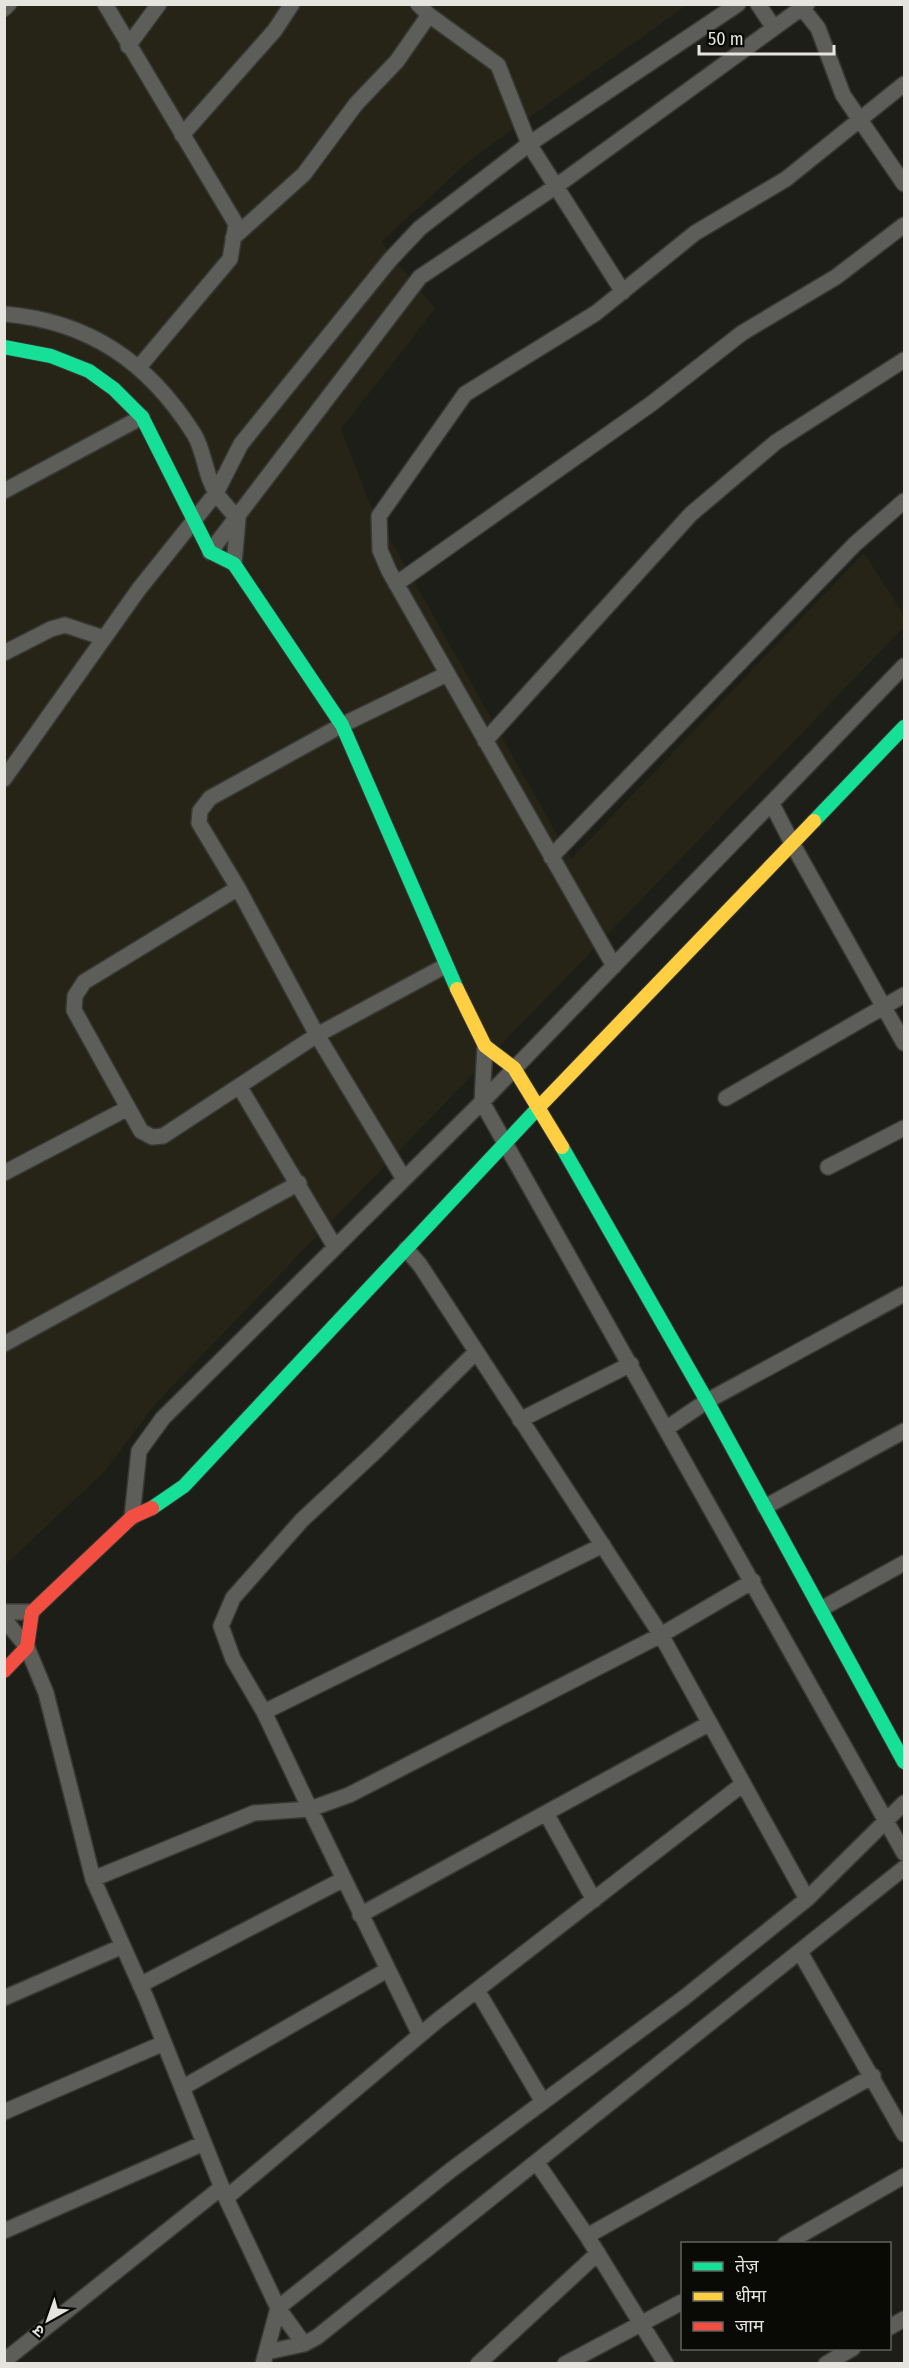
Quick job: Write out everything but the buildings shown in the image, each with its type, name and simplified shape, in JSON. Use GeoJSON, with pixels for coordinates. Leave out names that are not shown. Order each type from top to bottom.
{"type":"FeatureCollection","features":[{"type":"Feature","properties":{"kind":"street"},"geometry":{"type":"LineString","coordinates":[[4,9],[9,4]]}},
{"type":"Feature","properties":{"kind":"street"},"geometry":{"type":"LineString","coordinates":[[105,4],[236,224],[230,259],[139,367]]}},
{"type":"Feature","properties":{"kind":"street"},"geometry":{"type":"LineString","coordinates":[[128,46],[159,4]]}},
{"type":"Feature","properties":{"kind":"street"},"geometry":{"type":"LineString","coordinates":[[182,135],[275,30],[292,4]]}},
{"type":"Feature","properties":{"kind":"street"},"geometry":{"type":"LineString","coordinates":[[4,779],[105,638],[216,493],[242,444],[389,261],[420,228],[529,144],[738,4]]}},
{"type":"Feature","properties":{"kind":"street"},"geometry":{"type":"LineString","coordinates":[[758,4],[774,28]]}},
{"type":"Feature","properties":{"kind":"street"},"geometry":{"type":"LineString","coordinates":[[210,552],[238,519],[420,278],[555,187],[804,6],[818,28],[843,95],[902,175]]}},
{"type":"Feature","properties":{"kind":"street"},"geometry":{"type":"LineString","coordinates":[[233,238],[304,174],[356,104],[397,61],[424,10],[498,64],[529,144],[623,292]]}},
{"type":"Feature","properties":{"kind":"street"},"geometry":{"type":"LineString","coordinates":[[614,966],[396,584],[380,550],[379,516],[465,394],[596,313],[695,233],[786,179],[904,84]]}},
{"type":"Feature","properties":{"kind":"street"},"geometry":{"type":"LineString","coordinates":[[396,584],[651,404],[742,333],[836,277],[904,225]]}},
{"type":"Feature","properties":{"kind":"street"},"geometry":{"type":"LineString","coordinates":[[4,314],[36,317],[111,345],[139,367],[163,392],[195,436],[216,493],[238,519],[234,564]]}},
{"type":"Feature","properties":{"kind":"street"},"geometry":{"type":"LineString","coordinates":[[4,347],[51,356],[89,371],[114,389],[142,417],[210,552],[234,564],[342,725],[445,966],[485,1046],[514,1068],[539,1106],[707,1401],[904,1762]]}},
{"type":"Feature","properties":{"kind":"street"},"geometry":{"type":"LineString","coordinates":[[485,741],[691,514],[776,442],[904,360]]}},
{"type":"Feature","properties":{"kind":"street"},"geometry":{"type":"LineString","coordinates":[[4,491],[142,417]]}},
{"type":"Feature","properties":{"kind":"street"},"geometry":{"type":"LineString","coordinates":[[551,857],[855,544],[904,501]]}},
{"type":"Feature","properties":{"kind":"street"},"geometry":{"type":"LineString","coordinates":[[4,653],[65,624],[105,638]]}},
{"type":"Feature","properties":{"kind":"street"},"geometry":{"type":"LineString","coordinates":[[132,1517],[139,1451],[163,1418],[482,1102],[904,666]]}},
{"type":"Feature","properties":{"kind":"street"},"geometry":{"type":"LineString","coordinates":[[404,1179],[317,1035],[238,888],[199,823],[200,811],[210,798],[342,725],[447,674]]}},
{"type":"Feature","properties":{"kind":"street"},"geometry":{"type":"LineString","coordinates":[[4,1671],[27,1647],[32,1612],[132,1517],[164,1502],[184,1486],[539,1106],[793,846],[904,727]]}},
{"type":"Feature","properties":{"kind":"street"},"geometry":{"type":"LineString","coordinates":[[772,804],[793,846],[904,1043]]}},
{"type":"Feature","properties":{"kind":"street"},"geometry":{"type":"LineString","coordinates":[[238,888],[84,982],[75,996],[74,1010],[141,1131],[152,1137],[163,1136],[317,1035],[445,966]]}},
{"type":"Feature","properties":{"kind":"street"},"geometry":{"type":"LineString","coordinates":[[726,1098],[904,995]]}},
{"type":"Feature","properties":{"kind":"street"},"geometry":{"type":"LineString","coordinates":[[485,1046],[482,1102],[904,1853]]}},
{"type":"Feature","properties":{"kind":"street"},"geometry":{"type":"LineString","coordinates":[[239,1086],[335,1247]]}},
{"type":"Feature","properties":{"kind":"street"},"geometry":{"type":"LineString","coordinates":[[4,1173],[128,1108]]}},
{"type":"Feature","properties":{"kind":"street"},"geometry":{"type":"LineString","coordinates":[[828,1167],[904,1128]]}},
{"type":"Feature","properties":{"kind":"street"},"geometry":{"type":"LineString","coordinates":[[4,1344],[298,1183]]}},
{"type":"Feature","properties":{"kind":"street"},"geometry":{"type":"LineString","coordinates":[[406,1249],[662,1635],[807,1899]]}},
{"type":"Feature","properties":{"kind":"street"},"geometry":{"type":"LineString","coordinates":[[667,1428],[707,1401],[904,1294]]}},
{"type":"Feature","properties":{"kind":"street"},"geometry":{"type":"LineString","coordinates":[[420,2035],[342,1880],[264,1712],[225,1642],[221,1626],[233,1598],[302,1520],[476,1352]]}},
{"type":"Feature","properties":{"kind":"street"},"geometry":{"type":"LineString","coordinates":[[520,1420],[631,1364]]}},
{"type":"Feature","properties":{"kind":"street"},"geometry":{"type":"LineString","coordinates":[[765,1507],[904,1431]]}},
{"type":"Feature","properties":{"kind":"street"},"geometry":{"type":"LineString","coordinates":[[264,1712],[603,1545]]}},
{"type":"Feature","properties":{"kind":"street"},"geometry":{"type":"LineString","coordinates":[[821,1609],[904,1563]]}},
{"type":"Feature","properties":{"kind":"street"},"geometry":{"type":"LineString","coordinates":[[93,1879],[254,1813],[276,1809],[310,1809],[350,1795],[662,1635],[753,1581]]}},
{"type":"Feature","properties":{"kind":"street"},"geometry":{"type":"LineString","coordinates":[[4,1612],[32,1612]]}},
{"type":"Feature","properties":{"kind":"street"},"geometry":{"type":"LineString","coordinates":[[4,1619],[27,1647],[46,1694],[93,1879],[140,1985],[224,2193],[278,2308],[304,2344]]}},
{"type":"Feature","properties":{"kind":"street"},"geometry":{"type":"LineString","coordinates":[[360,1915],[710,1723]]}},
{"type":"Feature","properties":{"kind":"street"},"geometry":{"type":"LineString","coordinates":[[4,2361],[224,2193],[477,1990],[743,1784]]}},
{"type":"Feature","properties":{"kind":"street"},"geometry":{"type":"LineString","coordinates":[[265,2358],[278,2308],[451,2170],[685,1997],[807,1899],[904,1803]]}},
{"type":"Feature","properties":{"kind":"street"},"geometry":{"type":"LineString","coordinates":[[546,1813],[594,1900]]}},
{"type":"Feature","properties":{"kind":"street"},"geometry":{"type":"LineString","coordinates":[[265,2358],[304,2344],[537,2163],[904,1868]]}},
{"type":"Feature","properties":{"kind":"street"},"geometry":{"type":"LineString","coordinates":[[140,1985],[342,1880]]}},
{"type":"Feature","properties":{"kind":"street"},"geometry":{"type":"LineString","coordinates":[[4,1998],[123,1946]]}},
{"type":"Feature","properties":{"kind":"street"},"geometry":{"type":"LineString","coordinates":[[800,1952],[873,2076],[904,2134]]}},
{"type":"Feature","properties":{"kind":"street"},"geometry":{"type":"LineString","coordinates":[[182,2088],[387,1970]]}},
{"type":"Feature","properties":{"kind":"street"},"geometry":{"type":"LineString","coordinates":[[477,1990],[543,2102]]}},
{"type":"Feature","properties":{"kind":"street"},"geometry":{"type":"LineString","coordinates":[[4,2112],[164,2043]]}},
{"type":"Feature","properties":{"kind":"street"},"geometry":{"type":"LineString","coordinates":[[587,2236],[873,2076]]}},
{"type":"Feature","properties":{"kind":"street"},"geometry":{"type":"LineString","coordinates":[[4,2231],[204,2143]]}},
{"type":"Feature","properties":{"kind":"street"},"geometry":{"type":"LineString","coordinates":[[537,2163],[644,2324],[666,2364]]}},
{"type":"Feature","properties":{"kind":"street"},"geometry":{"type":"LineString","coordinates":[[788,2242],[904,2176]]}},
{"type":"Feature","properties":{"kind":"street"},"geometry":{"type":"LineString","coordinates":[[478,2364],[598,2253]]}},
{"type":"Feature","properties":{"kind":"street"},"geometry":{"type":"LineString","coordinates":[[565,2364],[681,2303]]}},
{"type":"Feature","properties":{"kind":"street"},"geometry":{"type":"LineString","coordinates":[[826,2364],[851,2350]]}},
{"type":"Feature","properties":{"kind":"shaded area"},"geometry":{"type":"Polygon","coordinates":[[[5,5],[687,5],[470,160],[381,242],[435,309],[341,429],[369,502],[571,859],[864,553],[904,615],[904,627],[156,1403],[105,1471],[5,1565],[5,5]]]}},
{"type":"Feature","properties":{"kind":"traffic: fast"},"geometry":{"type":"LineString","coordinates":[[4,347],[51,356],[89,371],[114,389],[142,417],[210,552],[234,564],[342,725],[457,989]]}},
{"type":"Feature","properties":{"kind":"traffic: fast"},"geometry":{"type":"LineString","coordinates":[[814,821],[904,727]]}},
{"type":"Feature","properties":{"kind":"traffic: fast"},"geometry":{"type":"LineString","coordinates":[[152,1508],[184,1486],[538,1108]]}},
{"type":"Feature","properties":{"kind":"traffic: fast"},"geometry":{"type":"LineString","coordinates":[[562,1147],[707,1401],[904,1762]]}},
{"type":"Feature","properties":{"kind":"traffic: slow"},"geometry":{"type":"LineString","coordinates":[[538,1108],[814,821]]}},
{"type":"Feature","properties":{"kind":"traffic: slow"},"geometry":{"type":"LineString","coordinates":[[457,989],[485,1046],[514,1068],[562,1147]]}},
{"type":"Feature","properties":{"kind":"traffic: jam"},"geometry":{"type":"LineString","coordinates":[[4,1671],[27,1647],[32,1612],[132,1517],[152,1508]]}}]}
